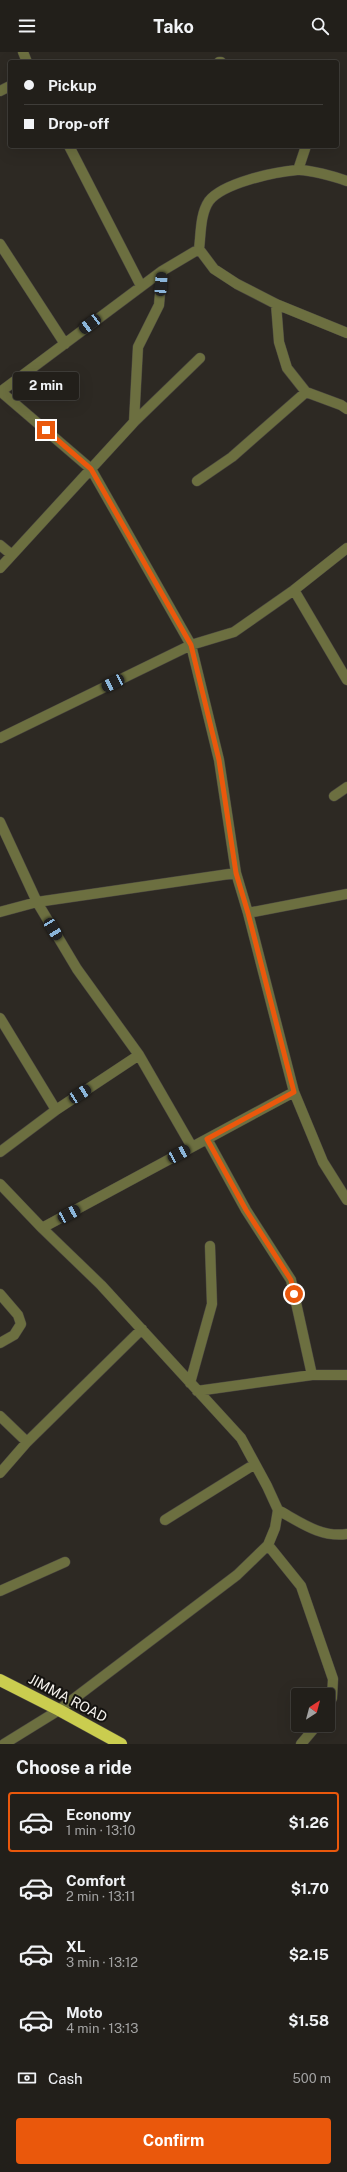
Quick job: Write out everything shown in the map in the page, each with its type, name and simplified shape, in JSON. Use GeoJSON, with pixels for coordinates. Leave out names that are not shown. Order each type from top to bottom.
{"type":"FeatureCollection","features":[{"type":"Feature","properties":{"kind":"highway","name":"JIMMA ROAD"},"geometry":{"type":"LineString","coordinates":[[0,1680],[121,1744]]}},
{"type":"Feature","properties":{"kind":"street"},"geometry":{"type":"LineString","coordinates":[[70,148],[141,286]]}},
{"type":"Feature","properties":{"kind":"street"},"geometry":{"type":"LineString","coordinates":[[298,170],[305,148]]}},
{"type":"Feature","properties":{"kind":"street"},"geometry":{"type":"LineString","coordinates":[[347,181],[298,170],[254,179],[222,190],[209,202],[203,217],[199,249],[214,269],[237,284],[276,304],[347,333]]}},
{"type":"Feature","properties":{"kind":"street"},"geometry":{"type":"LineString","coordinates":[[0,244],[65,344]]}},
{"type":"Feature","properties":{"kind":"street"},"geometry":{"type":"LineString","coordinates":[[199,249],[162,271],[0,391],[91,469],[191,645],[219,760],[236,873],[248,913],[294,1092],[323,1162],[347,1200]]}},
{"type":"Feature","properties":{"kind":"street"},"geometry":{"type":"LineString","coordinates":[[134,422],[138,347],[159,305],[162,271]]}},
{"type":"Feature","properties":{"kind":"street"},"geometry":{"type":"LineString","coordinates":[[276,304],[278,342],[288,368],[306,392],[341,405],[347,409]]}},
{"type":"Feature","properties":{"kind":"street"},"geometry":{"type":"LineString","coordinates":[[0,568],[134,422],[200,358]]}},
{"type":"Feature","properties":{"kind":"street"},"geometry":{"type":"LineString","coordinates":[[196,481],[232,457],[306,392]]}},
{"type":"Feature","properties":{"kind":"street"},"geometry":{"type":"LineString","coordinates":[[0,546],[12,555]]}},
{"type":"Feature","properties":{"kind":"street"},"geometry":{"type":"LineString","coordinates":[[0,738],[191,645],[234,632],[294,590],[347,548]]}},
{"type":"Feature","properties":{"kind":"street"},"geometry":{"type":"LineString","coordinates":[[294,590],[347,680]]}},
{"type":"Feature","properties":{"kind":"street"},"geometry":{"type":"LineString","coordinates":[[334,796],[347,787]]}},
{"type":"Feature","properties":{"kind":"street"},"geometry":{"type":"LineString","coordinates":[[0,822],[37,902],[77,969],[139,1056],[192,1147]]}},
{"type":"Feature","properties":{"kind":"street"},"geometry":{"type":"LineString","coordinates":[[0,912],[37,902],[236,873]]}},
{"type":"Feature","properties":{"kind":"street"},"geometry":{"type":"LineString","coordinates":[[248,913],[347,894]]}},
{"type":"Feature","properties":{"kind":"street"},"geometry":{"type":"LineString","coordinates":[[0,1018],[56,1110]]}},
{"type":"Feature","properties":{"kind":"street"},"geometry":{"type":"LineString","coordinates":[[0,1152],[56,1110],[139,1056]]}},
{"type":"Feature","properties":{"kind":"street"},"geometry":{"type":"LineString","coordinates":[[42,1228],[294,1092]]}},
{"type":"Feature","properties":{"kind":"street"},"geometry":{"type":"LineString","coordinates":[[207,1139],[246,1210],[291,1280],[312,1375]]}},
{"type":"Feature","properties":{"kind":"street"},"geometry":{"type":"LineString","coordinates":[[0,1184],[42,1228],[101,1285],[241,1438],[278,1510],[320,1533],[336,1536],[347,1534]]}},
{"type":"Feature","properties":{"kind":"street"},"geometry":{"type":"LineString","coordinates":[[193,1387],[212,1304],[210,1246]]}},
{"type":"Feature","properties":{"kind":"street"},"geometry":{"type":"LineString","coordinates":[[0,1294],[18,1315],[21,1324],[14,1335],[0,1343]]}},
{"type":"Feature","properties":{"kind":"street"},"geometry":{"type":"LineString","coordinates":[[0,1473],[26,1442],[142,1329]]}},
{"type":"Feature","properties":{"kind":"street"},"geometry":{"type":"LineString","coordinates":[[193,1387],[312,1375],[347,1375]]}},
{"type":"Feature","properties":{"kind":"street"},"geometry":{"type":"LineString","coordinates":[[0,1416],[26,1442]]}},
{"type":"Feature","properties":{"kind":"street"},"geometry":{"type":"LineString","coordinates":[[165,1520],[255,1464]]}},
{"type":"Feature","properties":{"kind":"street"},"geometry":{"type":"LineString","coordinates":[[4,1744],[59,1710],[237,1575],[268,1545],[275,1528],[278,1510]]}},
{"type":"Feature","properties":{"kind":"street"},"geometry":{"type":"LineString","coordinates":[[268,1545],[301,1586],[333,1679],[333,1688]]}},
{"type":"Feature","properties":{"kind":"street"},"geometry":{"type":"LineString","coordinates":[[0,1591],[64,1562]]}},
{"type":"Feature","properties":{"kind":"street"},"geometry":{"type":"LineString","coordinates":[[301,1744],[311,1732]]}},
{"type":"Feature","properties":{"kind":"route"},"geometry":{"type":"LineString","coordinates":[[46,430],[91,469],[191,645],[219,760],[236,873],[248,913],[294,1092],[207,1139],[246,1210],[291,1280],[294,1294]]}}]}
